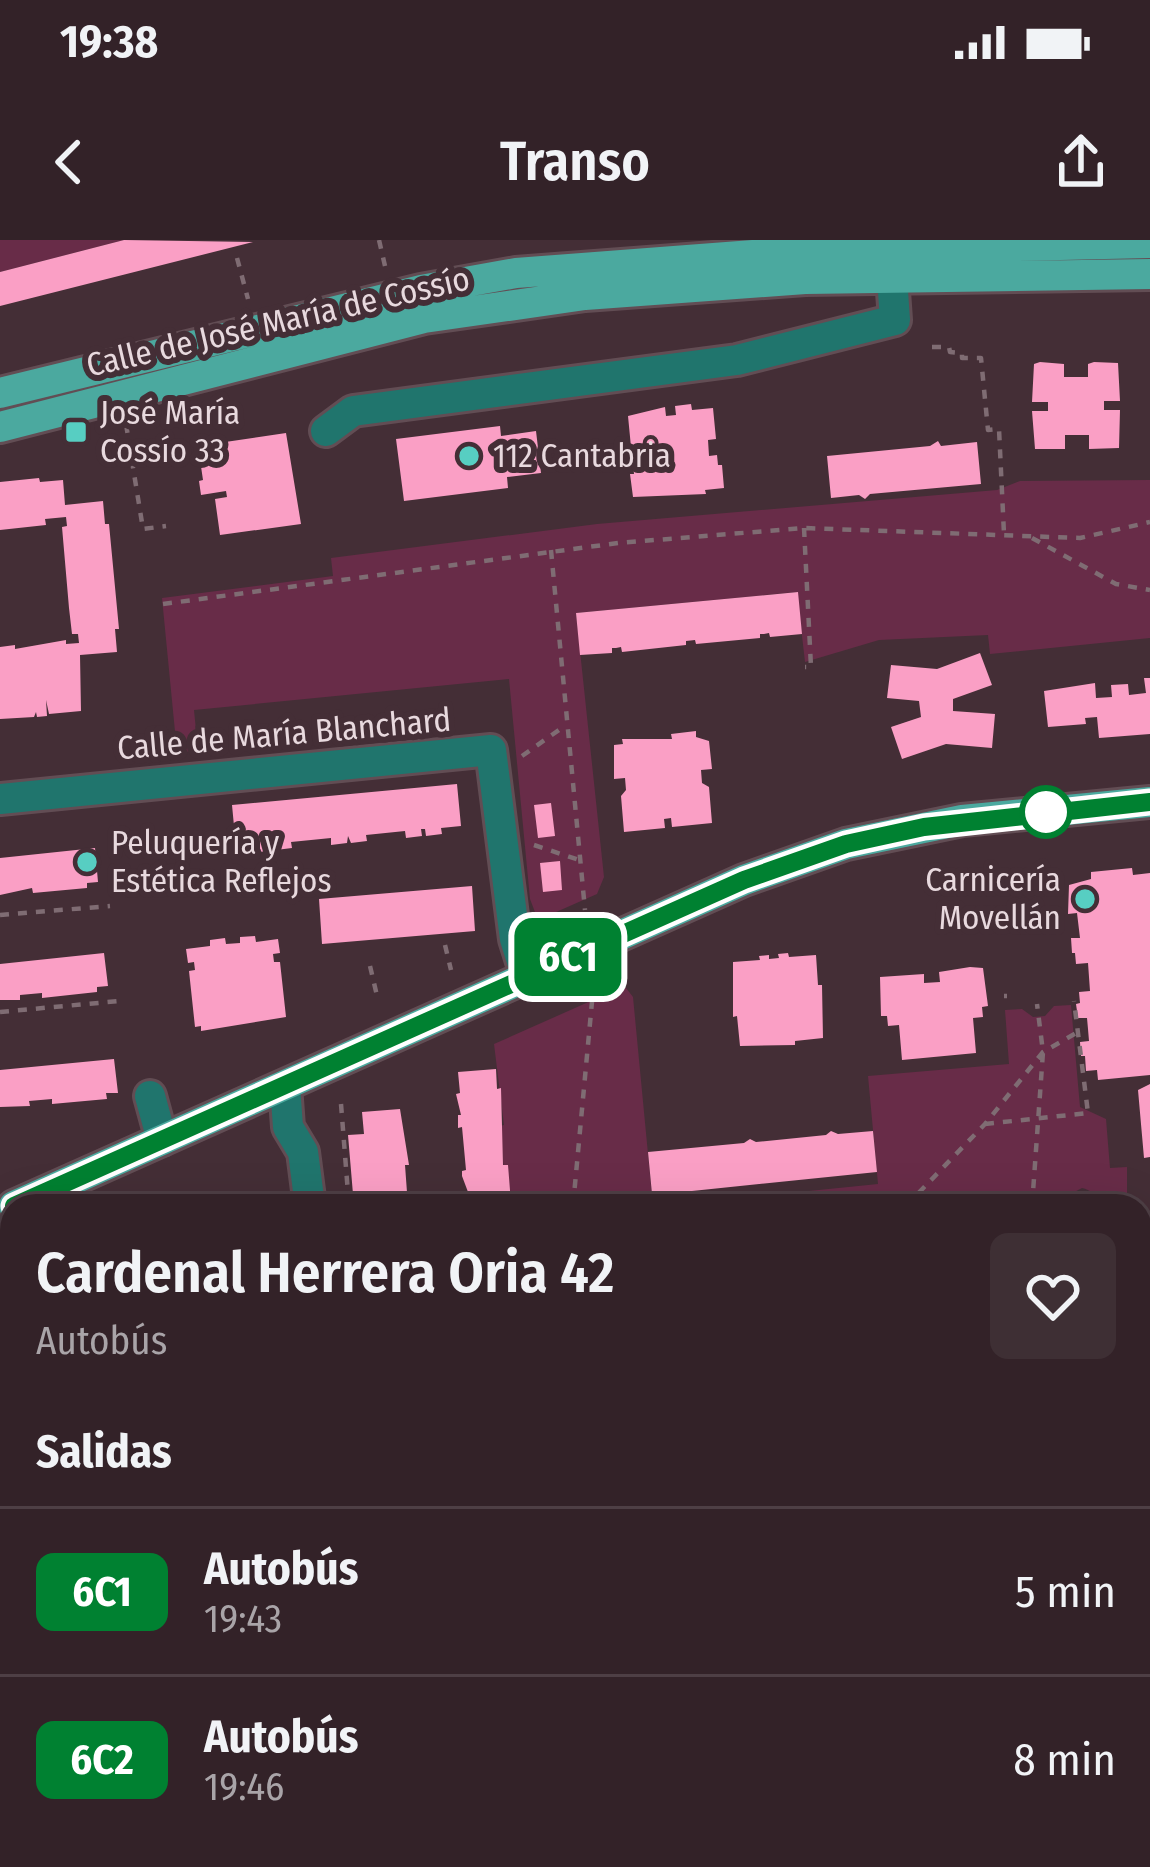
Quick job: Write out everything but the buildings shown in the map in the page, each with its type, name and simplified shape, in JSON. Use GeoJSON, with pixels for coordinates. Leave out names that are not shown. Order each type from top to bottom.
{"type":"FeatureCollection","features":[{"type":"Feature","properties":{"kind":"main road","name":"Calle de José María de Cossío"},"geometry":{"type":"LineString","coordinates":[[0,392],[421,290],[516,273],[940,243],[1150,243]]}},
{"type":"Feature","properties":{"kind":"main road","name":"Calle de José María de Cossío"},"geometry":{"type":"LineString","coordinates":[[0,427],[424,318],[586,295],[892,277],[1150,274]]}},
{"type":"Feature","properties":{"kind":"main road"},"geometry":{"type":"LineString","coordinates":[[42,1194],[744,880],[846,844],[962,820],[1150,802]]}},
{"type":"Feature","properties":{"kind":"street"},"geometry":{"type":"LineString","coordinates":[[326,431],[353,411],[736,360],[895,320],[892,277]]}},
{"type":"Feature","properties":{"kind":"street","name":"Calle de María Blanchard"},"geometry":{"type":"LineString","coordinates":[[0,799],[491,751],[515,939],[526,974]]}},
{"type":"Feature","properties":{"kind":"street"},"geometry":{"type":"LineString","coordinates":[[284,1086],[288,1127],[304,1152],[309,1194]]}},
{"type":"Feature","properties":{"kind":"street"},"geometry":{"type":"LineString","coordinates":[[150,1096],[162,1140]]}},
{"type":"Feature","properties":{"kind":"path"},"geometry":{"type":"LineString","coordinates":[[379,240],[385,266]]}},
{"type":"Feature","properties":{"kind":"path"},"geometry":{"type":"LineString","coordinates":[[236,258],[248,299]]}},
{"type":"Feature","properties":{"kind":"path"},"geometry":{"type":"LineString","coordinates":[[932,347],[949,347],[950,352],[962,353],[962,358],[981,358],[988,430],[999,429],[1004,534]]}},
{"type":"Feature","properties":{"kind":"path"},"geometry":{"type":"LineString","coordinates":[[124,412],[142,529],[166,526]]}},
{"type":"Feature","properties":{"kind":"path"},"geometry":{"type":"LineString","coordinates":[[163,604],[550,550],[804,528],[1080,538],[1150,522]]}},
{"type":"Feature","properties":{"kind":"path"},"geometry":{"type":"LineString","coordinates":[[804,528],[811,667],[805,667]]}},
{"type":"Feature","properties":{"kind":"path"},"geometry":{"type":"LineString","coordinates":[[1027,535],[1116,584],[1150,590]]}},
{"type":"Feature","properties":{"kind":"path"},"geometry":{"type":"LineString","coordinates":[[550,550],[585,910]]}},
{"type":"Feature","properties":{"kind":"path"},"geometry":{"type":"LineString","coordinates":[[513,758],[524,756],[566,725]]}},
{"type":"Feature","properties":{"kind":"path"},"geometry":{"type":"LineString","coordinates":[[522,847],[541,845],[580,860]]}},
{"type":"Feature","properties":{"kind":"path"},"geometry":{"type":"LineString","coordinates":[[0,914],[110,906]]}},
{"type":"Feature","properties":{"kind":"path"},"geometry":{"type":"LineString","coordinates":[[445,945],[451,970]]}},
{"type":"Feature","properties":{"kind":"path"},"geometry":{"type":"LineString","coordinates":[[370,966],[378,1000]]}},
{"type":"Feature","properties":{"kind":"path"},"geometry":{"type":"LineString","coordinates":[[573,1194],[592,991]]}},
{"type":"Feature","properties":{"kind":"path"},"geometry":{"type":"LineString","coordinates":[[0,1012],[118,1001]]}},
{"type":"Feature","properties":{"kind":"path"},"geometry":{"type":"LineString","coordinates":[[985,1124],[1088,1114],[1074,1001]]}},
{"type":"Feature","properties":{"kind":"path"},"geometry":{"type":"LineString","coordinates":[[1033,1194],[1042,1052],[1037,1004]]}},
{"type":"Feature","properties":{"kind":"path"},"geometry":{"type":"LineString","coordinates":[[918,1194],[985,1124],[1042,1052],[1078,1032]]}},
{"type":"Feature","properties":{"kind":"path"},"geometry":{"type":"LineString","coordinates":[[341,1104],[348,1194]]}},
{"type":"Feature","properties":{"kind":"shaded area"},"geometry":{"type":"Polygon","coordinates":[[[0,240],[124,240],[0,272],[0,240]]]}},
{"type":"Feature","properties":{"kind":"shaded area"},"geometry":{"type":"Polygon","coordinates":[[[1150,480],[1150,638],[990,654],[988,635],[879,640],[805,662],[797,592],[576,613],[604,877],[597,894],[538,920],[530,899],[509,679],[194,710],[198,751],[177,752],[162,598],[333,576],[331,558],[597,524],[997,490],[1020,481],[1150,480]]]}},
{"type":"Feature","properties":{"kind":"shaded area"},"geometry":{"type":"Polygon","coordinates":[[[626,988],[633,997],[652,1194],[506,1194],[494,1044],[626,988]]]}},
{"type":"Feature","properties":{"kind":"shaded area"},"geometry":{"type":"Polygon","coordinates":[[[1071,1005],[1080,1107],[1106,1119],[1110,1168],[1127,1167],[1127,1194],[1094,1194],[1082,1188],[1071,1194],[779,1194],[878,1184],[868,1076],[1009,1064],[1005,1010],[1022,1009],[1033,1017],[1045,1016],[1054,1006],[1071,1005]]]}},
{"type":"Feature","properties":{"kind":"bus line","name":"6C1"},"geometry":{"type":"LineString","coordinates":[[41,1194],[744,880],[846,844],[924,827],[1150,802]]}},
{"type":"Feature","properties":{"kind":"place","name":"José María Cossío 33"},"geometry":{"type":"Point","coordinates":[76,432]}},
{"type":"Feature","properties":{"kind":"place","name":"112 Cantabria"},"geometry":{"type":"Point","coordinates":[469,456]}},
{"type":"Feature","properties":{"kind":"place","name":"Peluquería y Estética Reflejos"},"geometry":{"type":"Point","coordinates":[87,862]}},
{"type":"Feature","properties":{"kind":"place","name":"Carnicería Movellán"},"geometry":{"type":"Point","coordinates":[1085,899]}}]}
